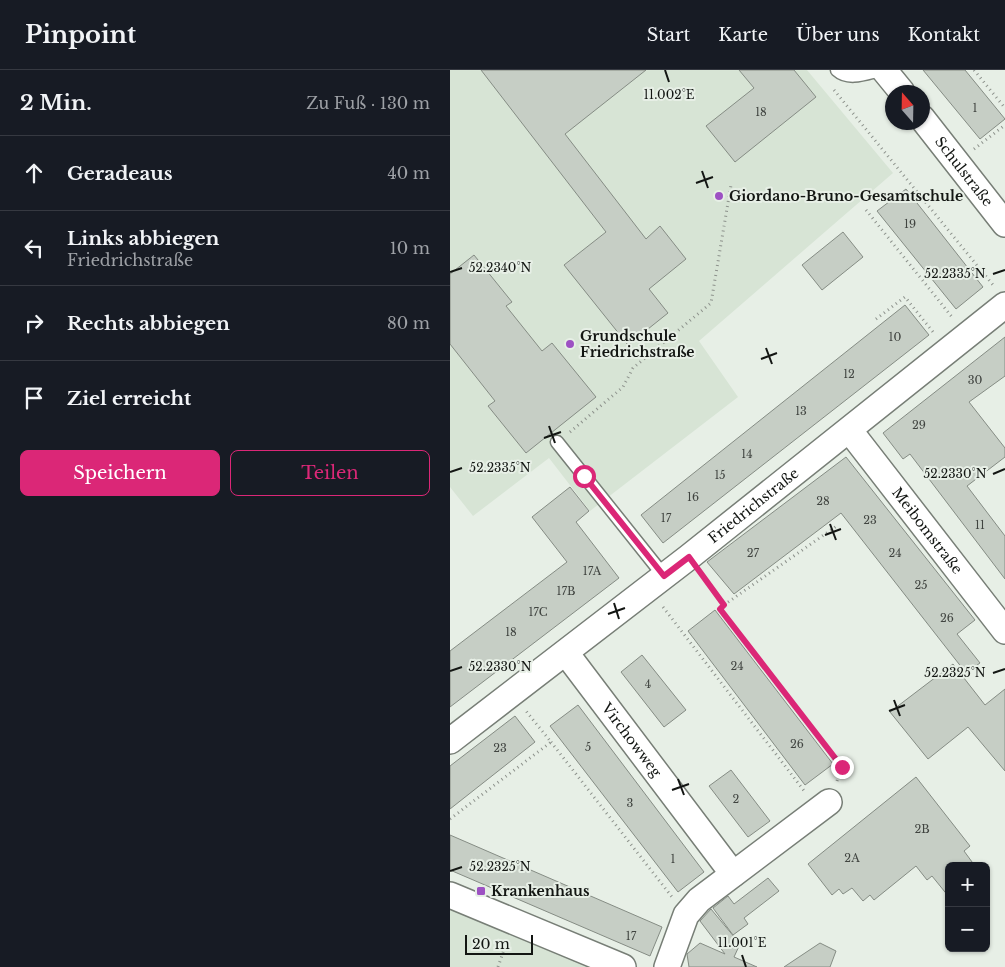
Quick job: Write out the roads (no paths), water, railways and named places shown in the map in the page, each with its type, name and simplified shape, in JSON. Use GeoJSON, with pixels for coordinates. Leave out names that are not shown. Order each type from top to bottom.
{"type":"FeatureCollection","features":[{"type":"Feature","properties":{"kind":"street"},"geometry":{"type":"LineString","coordinates":[[884,70],[896,85]]}},
{"type":"Feature","properties":{"kind":"street","name":"Schulstraße"},"geometry":{"type":"LineString","coordinates":[[930,128],[1005,224]]}},
{"type":"Feature","properties":{"kind":"street","name":"Friedrichstraße"},"geometry":{"type":"LineString","coordinates":[[450,740],[566,653],[850,430],[958,343],[1002,299]]}},
{"type":"Feature","properties":{"kind":"street","name":"Meibomstraße"},"geometry":{"type":"LineString","coordinates":[[850,430],[1005,631]]}},
{"type":"Feature","properties":{"kind":"street","name":"Virchowweg"},"geometry":{"type":"LineString","coordinates":[[566,653],[733,874]]}},
{"type":"Feature","properties":{"kind":"street"},"geometry":{"type":"LineString","coordinates":[[666,967],[686,915],[699,900],[824,806]]}},
{"type":"Feature","properties":{"kind":"street"},"geometry":{"type":"LineString","coordinates":[[450,896],[620,966]]}},
{"type":"Feature","properties":{"kind":"lane"},"geometry":{"type":"LineString","coordinates":[[837,70],[841,73],[856,76],[880,70]]}},
{"type":"Feature","properties":{"kind":"lane"},"geometry":{"type":"LineString","coordinates":[[557,442],[657,582]]}},
{"type":"Feature","properties":{"kind":"place","name":"Giordano-Bruno-Gesamtschule"},"geometry":{"type":"Point","coordinates":[719,196]}},
{"type":"Feature","properties":{"kind":"place","name":"Grundschule Friedrichstraße"},"geometry":{"type":"Point","coordinates":[570,344]}},
{"type":"Feature","properties":{"kind":"place","name":"Krankenhaus"},"geometry":{"type":"Point","coordinates":[481,891]}}]}
